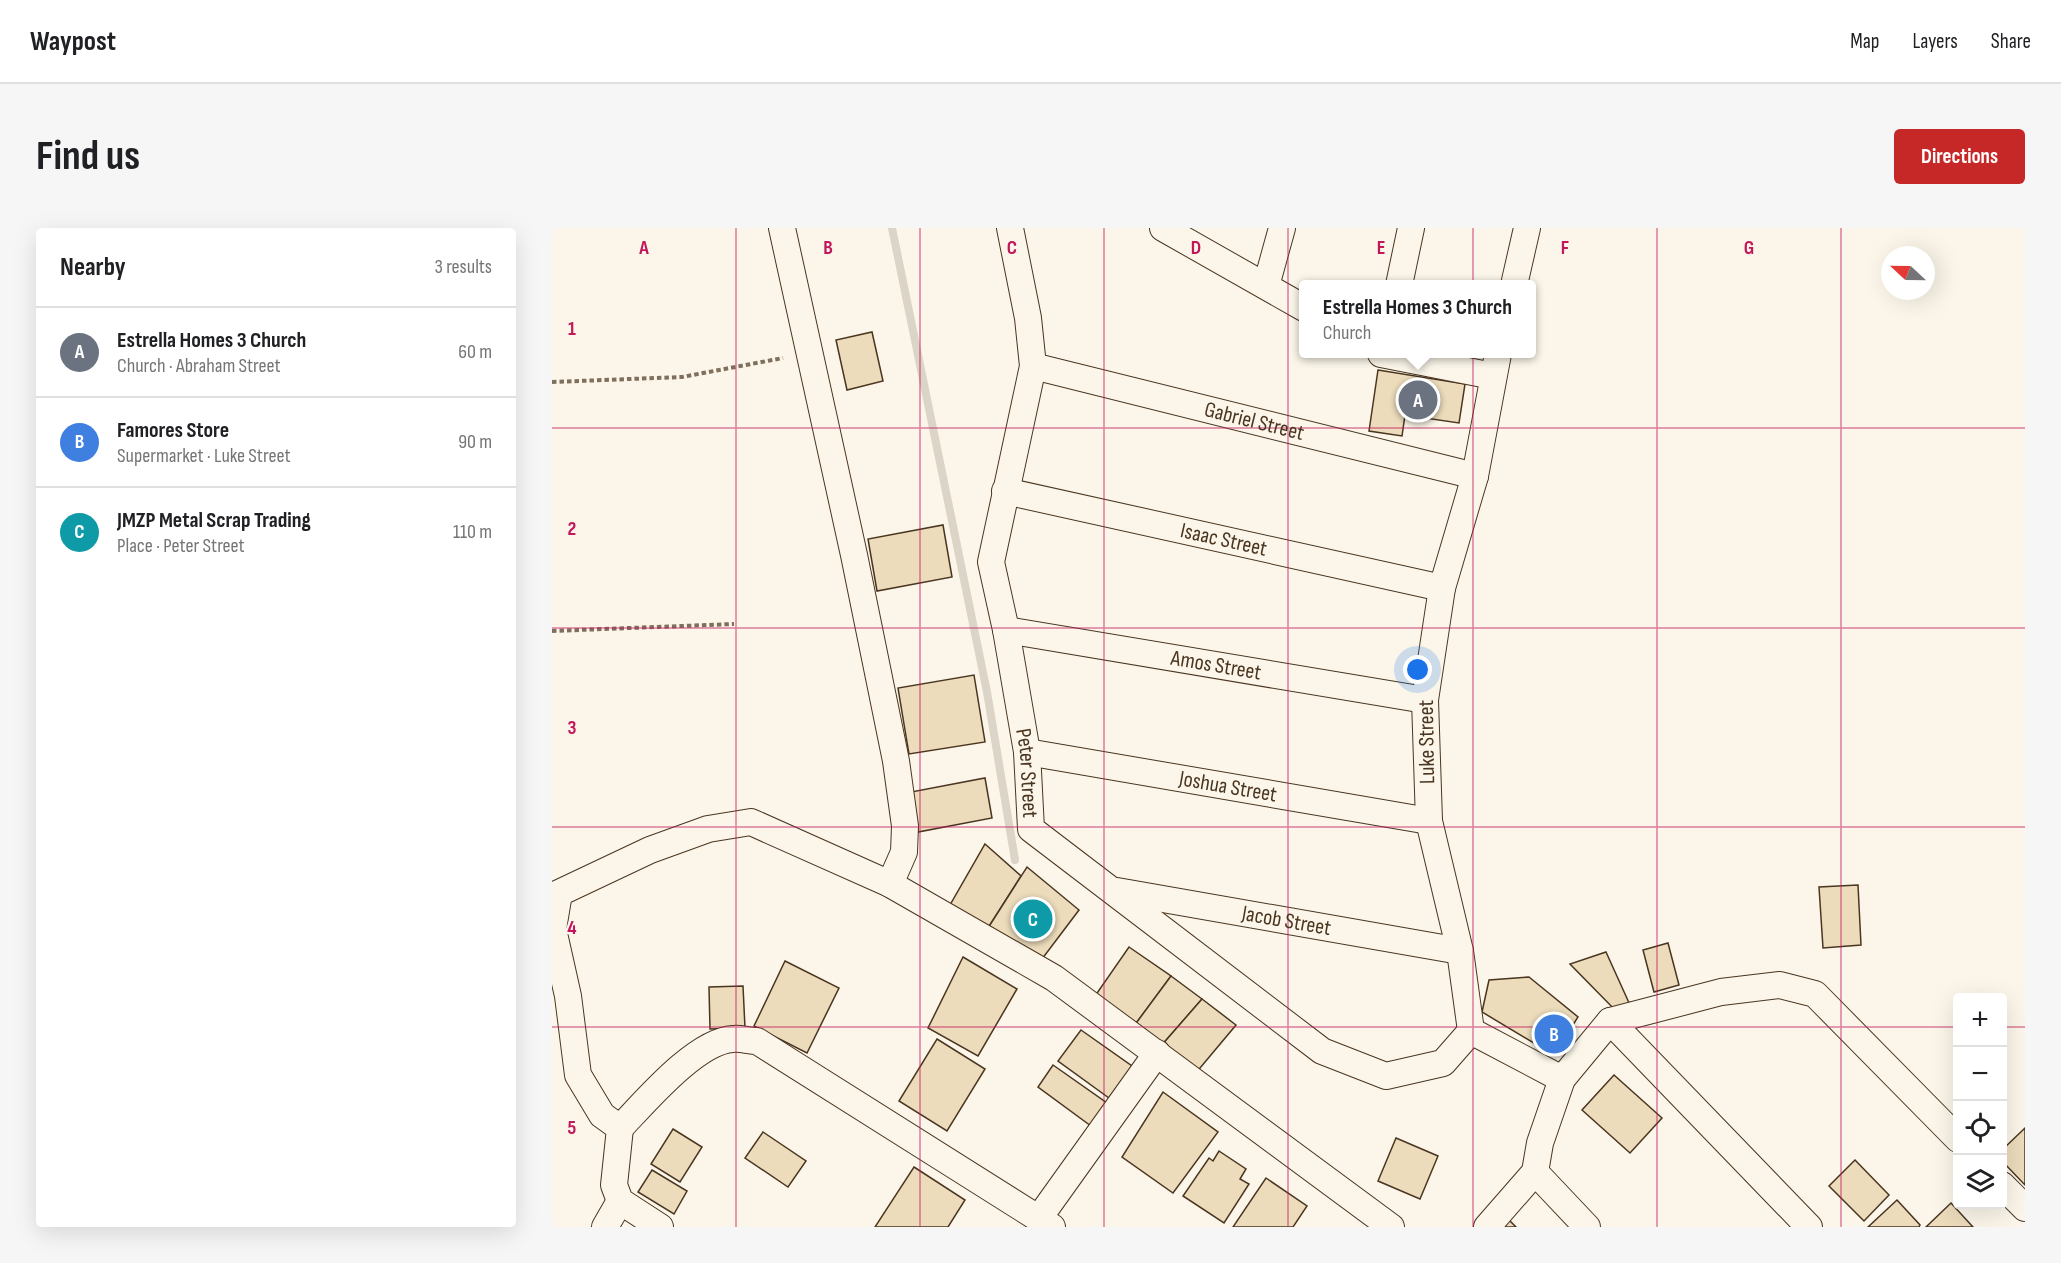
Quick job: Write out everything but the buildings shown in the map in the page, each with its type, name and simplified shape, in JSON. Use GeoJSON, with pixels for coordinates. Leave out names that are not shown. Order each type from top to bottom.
{"type":"FeatureCollection","features":[{"type":"Feature","properties":{"kind":"street"},"geometry":{"type":"LineString","coordinates":[[782,228],[854,555],[896,760],[906,826],[904,852],[890,884]]}},
{"type":"Feature","properties":{"kind":"street","name":"Peter Street"},"geometry":{"type":"LineString","coordinates":[[1010,228],[1028,318],[1033,366],[991,562],[1006,630],[1027,752],[1031,829],[1322,1051],[1386,1076],[1443,1063],[1471,1031]]}},
{"type":"Feature","properties":{"kind":"street"},"geometry":{"type":"LineString","coordinates":[[1162,228],[1299,305]]}},
{"type":"Feature","properties":{"kind":"street"},"geometry":{"type":"LineString","coordinates":[[1266,286],[1282,228]]}},
{"type":"Feature","properties":{"kind":"street"},"geometry":{"type":"LineString","coordinates":[[1400,280],[1411,228]]}},
{"type":"Feature","properties":{"kind":"street"},"geometry":{"type":"LineString","coordinates":[[1515,280],[1527,228]]}},
{"type":"Feature","properties":{"kind":"street"},"geometry":{"type":"LineString","coordinates":[[1424,358],[1495,365]]}},
{"type":"Feature","properties":{"kind":"street","name":"Luke Street"},"geometry":{"type":"LineString","coordinates":[[1471,1031],[1460,951],[1429,821],[1425,700],[1442,588],[1474,476],[1495,365]]}},
{"type":"Feature","properties":{"kind":"street","name":"Gabriel Street"},"geometry":{"type":"LineString","coordinates":[[1033,366],[1474,476]]}},
{"type":"Feature","properties":{"kind":"street","name":"Isaac Street"},"geometry":{"type":"LineString","coordinates":[[1005,491],[1442,588]]}},
{"type":"Feature","properties":{"kind":"street","name":"Amos Street"},"geometry":{"type":"LineString","coordinates":[[1006,630],[1425,700]]}},
{"type":"Feature","properties":{"kind":"street","name":"Joshua Street"},"geometry":{"type":"LineString","coordinates":[[1027,752],[1429,821]]}},
{"type":"Feature","properties":{"kind":"street"},"geometry":{"type":"LineString","coordinates":[[620,1128],[602,1115],[578,1075],[568,996],[553,929],[559,893],[650,850],[708,829],[751,822],[890,884],[1053,978],[1391,1227]]}},
{"type":"Feature","properties":{"kind":"street","name":"Jacob Street"},"geometry":{"type":"LineString","coordinates":[[1114,891],[1460,951]]}},
{"type":"Feature","properties":{"kind":"street"},"geometry":{"type":"LineString","coordinates":[[1488,1227],[1535,1172],[1539,1143],[1562,1079],[1610,1021],[1721,992],[1780,985],[1815,994],[1953,1134]]}},
{"type":"Feature","properties":{"kind":"street"},"geometry":{"type":"LineString","coordinates":[[1610,1021],[1809,1227]]}},
{"type":"Feature","properties":{"kind":"street"},"geometry":{"type":"LineString","coordinates":[[1471,1031],[1562,1079]]}},
{"type":"Feature","properties":{"kind":"street"},"geometry":{"type":"LineString","coordinates":[[660,1227],[620,1201],[614,1185],[620,1128],[663,1083],[706,1047],[732,1038],[757,1041],[1045,1222],[1157,1053]]}},
{"type":"Feature","properties":{"kind":"street"},"geometry":{"type":"LineString","coordinates":[[1535,1172],[1587,1227]]}},
{"type":"Feature","properties":{"kind":"street"},"geometry":{"type":"LineString","coordinates":[[2007,1190],[2025,1208]]}},
{"type":"Feature","properties":{"kind":"street"},"geometry":{"type":"LineString","coordinates":[[605,1227],[620,1201]]}},
{"type":"Feature","properties":{"kind":"path"},"geometry":{"type":"LineString","coordinates":[[552,382],[682,377],[809,353]]}},
{"type":"Feature","properties":{"kind":"path"},"geometry":{"type":"LineString","coordinates":[[552,632],[734,624]]}},
{"type":"Feature","properties":{"kind":"waterway"},"geometry":{"type":"LineString","coordinates":[[892,228],[987,692],[1015,860]]}},
{"type":"Feature","properties":{"kind":"place","name":"Estrella Homes 3 Church"},"geometry":{"type":"Point","coordinates":[1418,400]}},
{"type":"Feature","properties":{"kind":"place","name":"JMZP Metal Scrap Trading"},"geometry":{"type":"Point","coordinates":[1033,919]}},
{"type":"Feature","properties":{"kind":"place","name":"Famores Store"},"geometry":{"type":"Point","coordinates":[1554,1034]}}]}
